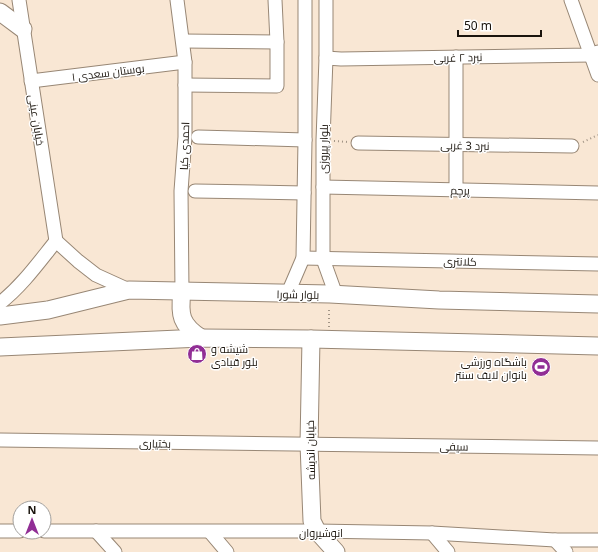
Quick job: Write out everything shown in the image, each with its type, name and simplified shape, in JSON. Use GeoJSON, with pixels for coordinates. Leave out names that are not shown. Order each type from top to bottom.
{"type":"FeatureCollection","features":[{"type":"Feature","properties":{"kind":"main road"},"geometry":{"type":"LineString","coordinates":[[0,12],[23,29]]}},
{"type":"Feature","properties":{"kind":"main road","name":"بلوار شورا"},"geometry":{"type":"LineString","coordinates":[[0,316],[48,310],[129,290],[288,293],[439,300],[598,304]]}},
{"type":"Feature","properties":{"kind":"main road"},"geometry":{"type":"LineString","coordinates":[[182,292],[182,319],[189,330],[201,338]]}},
{"type":"Feature","properties":{"kind":"main road"},"geometry":{"type":"LineString","coordinates":[[0,347],[201,338],[311,339],[598,346]]}},
{"type":"Feature","properties":{"kind":"main road","name":"خیابان اندیشه"},"geometry":{"type":"LineString","coordinates":[[311,339],[309,444],[312,521],[317,532],[336,552]]}},
{"type":"Feature","properties":{"kind":"street","name":"خیابان عینی"},"geometry":{"type":"LineString","coordinates":[[19,0],[56,241]]}},
{"type":"Feature","properties":{"kind":"street","name":"احمدی کیا"},"geometry":{"type":"LineString","coordinates":[[177,0],[185,62],[185,137],[181,191],[182,292]]}},
{"type":"Feature","properties":{"kind":"street"},"geometry":{"type":"LineString","coordinates":[[185,85],[277,86],[275,0]]}},
{"type":"Feature","properties":{"kind":"street","name":"بلوار پیروزی"},"geometry":{"type":"LineString","coordinates":[[288,293],[302,258],[305,140],[305,0]]}},
{"type":"Feature","properties":{"kind":"street","name":"بلوار پیروزی"},"geometry":{"type":"LineString","coordinates":[[326,0],[326,58],[323,140],[323,259],[333,295]]}},
{"type":"Feature","properties":{"kind":"street"},"geometry":{"type":"LineString","coordinates":[[571,0],[594,53],[598,75]]}},
{"type":"Feature","properties":{"kind":"street"},"geometry":{"type":"LineString","coordinates":[[183,42],[277,42]]}},
{"type":"Feature","properties":{"kind":"street","name":"نبرد ۲ غربی"},"geometry":{"type":"LineString","coordinates":[[326,58],[456,57],[594,53]]}},
{"type":"Feature","properties":{"kind":"street"},"geometry":{"type":"LineString","coordinates":[[456,57],[456,189]]}},
{"type":"Feature","properties":{"kind":"street","name":"بوستان سعدی ۱"},"geometry":{"type":"LineString","coordinates":[[31,82],[185,62]]}},
{"type":"Feature","properties":{"kind":"street"},"geometry":{"type":"LineString","coordinates":[[198,138],[305,140]]}},
{"type":"Feature","properties":{"kind":"street","name":"نبرد 3 غربی"},"geometry":{"type":"LineString","coordinates":[[358,143],[572,146]]}},
{"type":"Feature","properties":{"kind":"street","name":"پرچم"},"geometry":{"type":"LineString","coordinates":[[323,187],[598,192]]}},
{"type":"Feature","properties":{"kind":"street"},"geometry":{"type":"LineString","coordinates":[[195,191],[304,192]]}},
{"type":"Feature","properties":{"kind":"street"},"geometry":{"type":"LineString","coordinates":[[0,304],[35,267],[56,241],[78,261],[96,274],[129,290]]}},
{"type":"Feature","properties":{"kind":"street","name":"کلانتری"},"geometry":{"type":"LineString","coordinates":[[302,258],[598,264]]}},
{"type":"Feature","properties":{"kind":"street","name":"بختیاری"},"geometry":{"type":"LineString","coordinates":[[0,440],[309,444]]}},
{"type":"Feature","properties":{"kind":"street","name":"سیفی"},"geometry":{"type":"LineString","coordinates":[[309,444],[598,448]]}},
{"type":"Feature","properties":{"kind":"street"},"geometry":{"type":"LineString","coordinates":[[0,531],[12,531]]}},
{"type":"Feature","properties":{"kind":"street","name":"انوشیروان"},"geometry":{"type":"LineString","coordinates":[[52,531],[432,533],[555,540],[598,540]]}},
{"type":"Feature","properties":{"kind":"street"},"geometry":{"type":"LineString","coordinates":[[96,531],[115,552]]}},
{"type":"Feature","properties":{"kind":"street"},"geometry":{"type":"LineString","coordinates":[[210,532],[227,552]]}},
{"type":"Feature","properties":{"kind":"street"},"geometry":{"type":"LineString","coordinates":[[432,533],[448,552]]}},
{"type":"Feature","properties":{"kind":"street"},"geometry":{"type":"LineString","coordinates":[[555,540],[566,552]]}},
{"type":"Feature","properties":{"kind":"path"},"geometry":{"type":"LineString","coordinates":[[572,146],[598,135]]}},
{"type":"Feature","properties":{"kind":"path"},"geometry":{"type":"LineString","coordinates":[[323,140],[358,143]]}},
{"type":"Feature","properties":{"kind":"path"},"geometry":{"type":"LineString","coordinates":[[328,340],[333,295]]}},
{"type":"Feature","properties":{"kind":"place","name":"شیشه و بلور قبادی"},"geometry":{"type":"Point","coordinates":[197,354]}},
{"type":"Feature","properties":{"kind":"place","name":"باشگاه ورزشی بانوان لایف سنتر"},"geometry":{"type":"Point","coordinates":[541,367]}}]}
